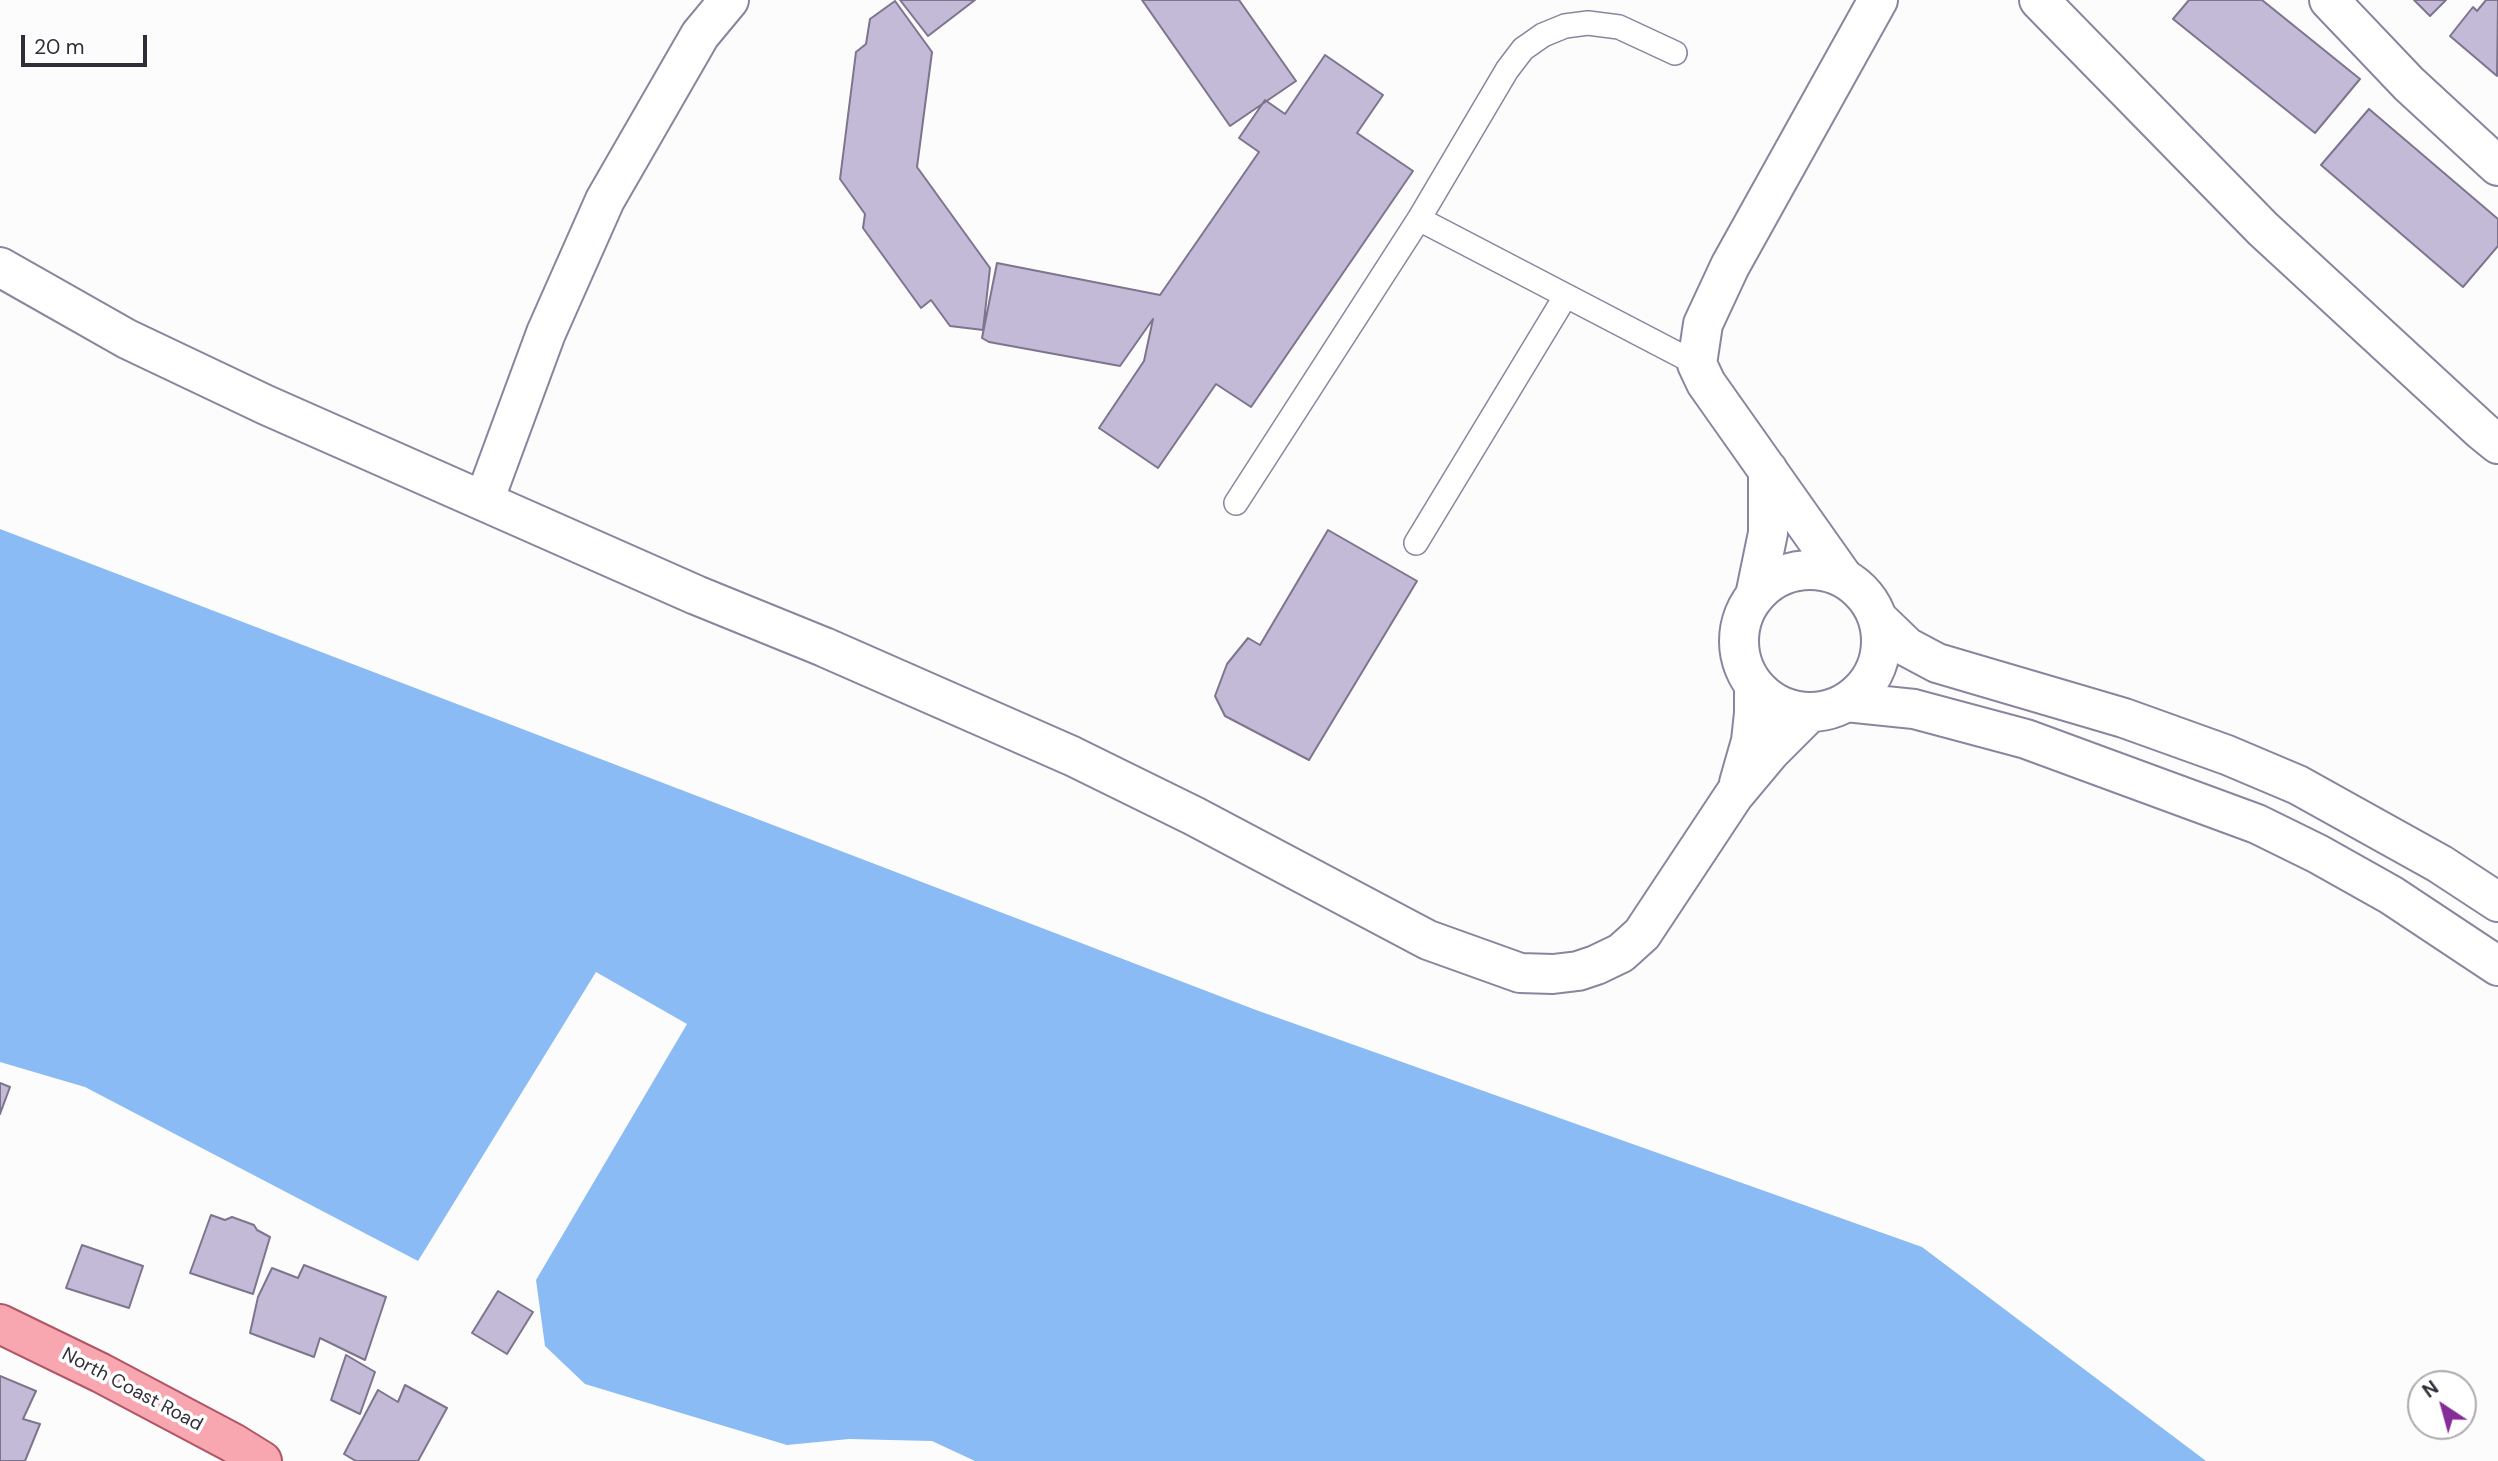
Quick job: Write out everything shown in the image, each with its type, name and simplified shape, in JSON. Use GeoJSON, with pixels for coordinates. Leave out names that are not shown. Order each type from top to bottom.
{"type":"FeatureCollection","features":[{"type":"Feature","properties":{"kind":"main road","name":"North Coast Road"},"geometry":{"type":"LineString","coordinates":[[0,1324],[101,1373],[262,1461]]}},
{"type":"Feature","properties":{"kind":"street"},"geometry":{"type":"LineString","coordinates":[[484,501],[545,333],[605,200],[700,35],[729,0]]}},
{"type":"Feature","properties":{"kind":"street"},"geometry":{"type":"LineString","coordinates":[[1843,577],[1706,383],[1697,364],[1703,324],[1730,266],[1878,0]]}},
{"type":"Feature","properties":{"kind":"street"},"geometry":{"type":"LineString","coordinates":[[2039,0],[2263,229],[2498,444]]}},
{"type":"Feature","properties":{"kind":"street"},"geometry":{"type":"LineString","coordinates":[[2329,0],[2409,84],[2498,166]]}},
{"type":"Feature","properties":{"kind":"street"},"geometry":{"type":"LineString","coordinates":[[0,267],[140,345],[265,405],[696,595],[824,647],[1072,756],[1428,940],[1520,973],[1553,974],[1597,965],[1620,953],[1642,934],[1734,795],[1770,752],[1810,713]]}},
{"type":"Feature","properties":{"kind":"street"},"geometry":{"type":"LineString","coordinates":[[1755,596],[1768,533],[1768,470]]}},
{"type":"Feature","properties":{"kind":"street"},"geometry":{"type":"LineString","coordinates":[[1825,571],[1843,577],[1859,588],[1871,602],[1879,620],[1882,638],[1880,657],[1873,675],[1861,691],[1828,710],[1810,713],[1779,705],[1765,697],[1744,668],[1740,650],[1740,631],[1745,612],[1755,596],[1769,583],[1795,572],[1825,571]]}},
{"type":"Feature","properties":{"kind":"street"},"geometry":{"type":"LineString","coordinates":[[1879,620],[1907,647],[1937,663],[2124,718],[2227,755],[2298,785],[2441,864],[2498,902]]}},
{"type":"Feature","properties":{"kind":"street"},"geometry":{"type":"LineString","coordinates":[[1734,795],[1745,768],[1751,741],[1754,685]]}},
{"type":"Feature","properties":{"kind":"street"},"geometry":{"type":"LineString","coordinates":[[1846,702],[1914,709],[2026,739],[2257,824],[2391,895],[2498,966]]}},
{"type":"Feature","properties":{"kind":"lane"},"geometry":{"type":"LineString","coordinates":[[1236,503],[1419,219],[1507,70],[1523,49],[1543,35],[1565,26],[1588,23],[1619,27],[1675,53]]}},
{"type":"Feature","properties":{"kind":"lane"},"geometry":{"type":"LineString","coordinates":[[1419,219],[1697,364]]}},
{"type":"Feature","properties":{"kind":"lane"},"geometry":{"type":"LineString","coordinates":[[1416,543],[1565,296]]}},
{"type":"Feature","properties":{"kind":"water"},"geometry":{"type":"Polygon","coordinates":[[[0,529],[1256,1010],[1922,1247],[2206,1461],[975,1461],[932,1441],[849,1439],[787,1445],[585,1384],[545,1346],[536,1280],[687,1024],[596,972],[418,1261],[85,1087],[0,1062],[0,529]]]}},
{"type":"Feature","properties":{"kind":"building"},"geometry":{"type":"Polygon","coordinates":[[[900,0],[975,0],[928,36],[900,0]]]}},
{"type":"Feature","properties":{"kind":"building"},"geometry":{"type":"Polygon","coordinates":[[[1142,0],[1239,0],[1296,81],[1230,126],[1142,0]]]}},
{"type":"Feature","properties":{"kind":"building"},"geometry":{"type":"Polygon","coordinates":[[[2189,0],[2262,0],[2360,79],[2315,133],[2173,19],[2189,0]]]}},
{"type":"Feature","properties":{"kind":"building"},"geometry":{"type":"Polygon","coordinates":[[[2414,0],[2446,0],[2430,16],[2414,0]]]}},
{"type":"Feature","properties":{"kind":"building"},"geometry":{"type":"Polygon","coordinates":[[[2486,0],[2498,0],[2497,76],[2450,36],[2473,7],[2477,11],[2486,0]]]}},
{"type":"Feature","properties":{"kind":"building"},"geometry":{"type":"Polygon","coordinates":[[[895,1],[932,52],[917,167],[990,268],[983,330],[950,326],[931,300],[921,308],[863,228],[865,214],[840,179],[856,52],[866,44],[870,19],[895,1]]]}},
{"type":"Feature","properties":{"kind":"building"},"geometry":{"type":"Polygon","coordinates":[[[1325,55],[1383,95],[1357,133],[1413,171],[1251,407],[1216,384],[1158,468],[1099,428],[1144,361],[1153,319],[1120,366],[989,342],[982,338],[997,263],[1160,295],[1259,152],[1239,138],[1265,100],[1285,114],[1325,55]]]}},
{"type":"Feature","properties":{"kind":"building"},"geometry":{"type":"Polygon","coordinates":[[[2369,109],[2498,219],[2498,246],[2463,287],[2321,165],[2369,109]]]}},
{"type":"Feature","properties":{"kind":"building"},"geometry":{"type":"Polygon","coordinates":[[[1328,530],[1417,581],[1309,760],[1225,716],[1215,696],[1227,664],[1248,638],[1260,645],[1328,530]]]}},
{"type":"Feature","properties":{"kind":"building"},"geometry":{"type":"Polygon","coordinates":[[[0,1083],[10,1087],[0,1114],[0,1083]]]}},
{"type":"Feature","properties":{"kind":"building"},"geometry":{"type":"Polygon","coordinates":[[[211,1215],[225,1220],[232,1217],[254,1225],[257,1230],[270,1237],[253,1294],[190,1273],[211,1215]]]}},
{"type":"Feature","properties":{"kind":"building"},"geometry":{"type":"Polygon","coordinates":[[[82,1245],[143,1266],[129,1308],[66,1288],[82,1245]]]}},
{"type":"Feature","properties":{"kind":"building"},"geometry":{"type":"Polygon","coordinates":[[[304,1265],[386,1297],[365,1360],[320,1338],[314,1357],[250,1333],[258,1297],[272,1268],[298,1278],[304,1265]]]}},
{"type":"Feature","properties":{"kind":"building"},"geometry":{"type":"Polygon","coordinates":[[[498,1291],[533,1312],[507,1354],[472,1333],[498,1291]]]}},
{"type":"Feature","properties":{"kind":"building"},"geometry":{"type":"Polygon","coordinates":[[[346,1355],[375,1372],[360,1414],[331,1400],[346,1355]]]}},
{"type":"Feature","properties":{"kind":"building"},"geometry":{"type":"Polygon","coordinates":[[[0,1376],[36,1391],[23,1419],[40,1424],[25,1461],[0,1461],[0,1376]]]}},
{"type":"Feature","properties":{"kind":"building"},"geometry":{"type":"Polygon","coordinates":[[[405,1385],[447,1408],[418,1461],[356,1461],[344,1454],[378,1390],[398,1402],[405,1385]]]}}]}
